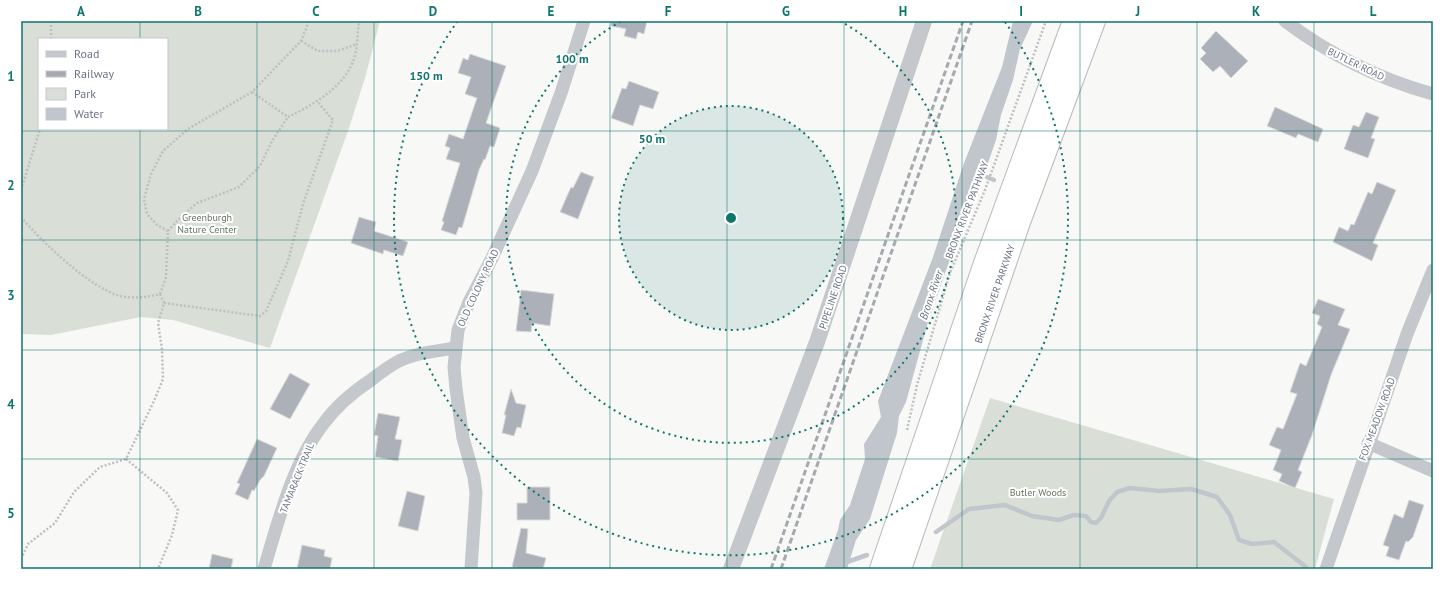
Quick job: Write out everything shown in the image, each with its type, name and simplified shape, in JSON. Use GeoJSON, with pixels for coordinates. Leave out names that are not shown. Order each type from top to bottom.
{"type":"FeatureCollection","features":[{"type":"Feature","properties":{"kind":"highway","name":"BRONX RIVER PARKWAY"},"geometry":{"type":"LineString","coordinates":[[881,569],[984,266],[1074,21]]}},
{"type":"Feature","properties":{"kind":"highway","name":"BRONX RIVER PARKWAY"},"geometry":{"type":"LineString","coordinates":[[900,569],[1001,272],[1094,21]]}},
{"type":"Feature","properties":{"kind":"highway"},"geometry":{"type":"LineString","coordinates":[[1078,64],[1102,21]]}},
{"type":"Feature","properties":{"kind":"street","name":"OLD COLONY ROAD"},"geometry":{"type":"LineString","coordinates":[[471,569],[476,493],[474,478],[463,438],[454,367],[458,330],[469,302],[492,258],[532,171],[561,93],[584,21]]}},
{"type":"Feature","properties":{"kind":"street","name":"PIPELINE ROAD"},"geometry":{"type":"LineString","coordinates":[[731,569],[817,342],[924,21]]}},
{"type":"Feature","properties":{"kind":"street","name":"BUTLER ROAD"},"geometry":{"type":"LineString","coordinates":[[1285,21],[1317,44],[1351,64],[1392,82],[1433,94]]}},
{"type":"Feature","properties":{"kind":"street","name":"FOX MEADOW ROAD"},"geometry":{"type":"LineString","coordinates":[[1326,569],[1368,443],[1407,334],[1433,270]]}},
{"type":"Feature","properties":{"kind":"street","name":"TAMARACK TRAIL"},"geometry":{"type":"LineString","coordinates":[[264,569],[289,492],[306,452],[317,432],[333,411],[344,400],[366,383],[398,362],[430,352],[455,348]]}},
{"type":"Feature","properties":{"kind":"street"},"geometry":{"type":"LineString","coordinates":[[1368,443],[1433,471]]}},
{"type":"Feature","properties":{"kind":"path"},"geometry":{"type":"LineString","coordinates":[[51,21],[51,38]]}},
{"type":"Feature","properties":{"kind":"path"},"geometry":{"type":"LineString","coordinates":[[168,232],[157,225],[147,214],[144,199],[151,174],[163,150],[188,130],[252,92],[301,41],[309,21]]}},
{"type":"Feature","properties":{"kind":"path"},"geometry":{"type":"LineString","coordinates":[[21,559],[28,544],[55,523],[74,492],[100,467],[126,459],[154,401],[162,379],[162,349],[158,324],[164,303],[160,294],[166,277],[168,232],[180,218],[197,203],[239,187],[260,166],[272,141],[288,117],[317,101],[343,78],[352,64],[357,44],[360,21]]}},
{"type":"Feature","properties":{"kind":"path","name":"BRONX RIVER PATHWAY"},"geometry":{"type":"LineString","coordinates":[[906,437],[917,386],[950,273],[984,190],[1046,21]]}},
{"type":"Feature","properties":{"kind":"path"},"geometry":{"type":"LineString","coordinates":[[301,41],[318,51],[337,51],[357,44]]}},
{"type":"Feature","properties":{"kind":"path"},"geometry":{"type":"LineString","coordinates":[[252,92],[288,117]]}},
{"type":"Feature","properties":{"kind":"path"},"geometry":{"type":"LineString","coordinates":[[164,303],[260,316],[266,311],[288,261],[303,204],[333,120],[317,101]]}},
{"type":"Feature","properties":{"kind":"path"},"geometry":{"type":"LineString","coordinates":[[21,190],[40,130]]}},
{"type":"Feature","properties":{"kind":"path"},"geometry":{"type":"LineString","coordinates":[[21,217],[42,241],[98,285],[121,296],[143,298],[160,294]]}},
{"type":"Feature","properties":{"kind":"path"},"geometry":{"type":"LineString","coordinates":[[126,459],[167,493],[178,510],[172,535],[158,569]]}},
{"type":"Feature","properties":{"kind":"green space","name":"Greenburgh Nature Center"},"geometry":{"type":"Polygon","coordinates":[[[21,21],[380,21],[365,78],[349,128],[270,348],[173,320],[141,317],[51,335],[21,334],[21,21]]]}},
{"type":"Feature","properties":{"kind":"green space","name":"Butler Woods"},"geometry":{"type":"Polygon","coordinates":[[[990,398],[1334,499],[1315,569],[930,569],[990,398]]]}},
{"type":"Feature","properties":{"kind":"water","name":"Bronx River"},"geometry":{"type":"Polygon","coordinates":[[[1013,21],[1033,21],[1020,49],[1013,80],[1001,115],[996,140],[988,163],[975,189],[966,202],[949,262],[928,322],[906,402],[899,416],[897,433],[870,519],[856,540],[847,569],[824,569],[838,530],[840,520],[850,505],[865,459],[864,444],[881,417],[878,401],[933,257],[964,163],[1002,67],[1013,21]]]}},
{"type":"Feature","properties":{"kind":"building"},"geometry":{"type":"Polygon","coordinates":[[[611,21],[647,21],[644,34],[638,32],[636,39],[624,36],[626,29],[611,26],[611,21]]]}},
{"type":"Feature","properties":{"kind":"building"},"geometry":{"type":"Polygon","coordinates":[[[1216,31],[1248,61],[1231,78],[1220,66],[1213,72],[1200,59],[1206,53],[1201,48],[1216,31]]]}},
{"type":"Feature","properties":{"kind":"building"},"geometry":{"type":"Polygon","coordinates":[[[470,54],[506,66],[486,123],[500,128],[494,147],[490,146],[485,160],[484,159],[479,170],[462,228],[459,227],[456,235],[441,230],[444,222],[442,221],[460,163],[446,159],[450,148],[445,146],[449,134],[463,139],[477,98],[465,94],[471,77],[458,73],[463,58],[468,60],[470,54]]]}},
{"type":"Feature","properties":{"kind":"building"},"geometry":{"type":"Polygon","coordinates":[[[629,81],[659,92],[653,109],[640,105],[633,126],[611,118],[622,88],[626,89],[629,81]]]}},
{"type":"Feature","properties":{"kind":"building"},"geometry":{"type":"Polygon","coordinates":[[[1275,107],[1323,129],[1318,142],[1298,134],[1296,138],[1267,126],[1275,107]]]}},
{"type":"Feature","properties":{"kind":"building"},"geometry":{"type":"Polygon","coordinates":[[[1366,112],[1379,117],[1371,138],[1375,139],[1368,158],[1344,149],[1353,125],[1359,127],[1366,112]]]}},
{"type":"Feature","properties":{"kind":"building"},"geometry":{"type":"Polygon","coordinates":[[[581,172],[594,177],[578,219],[560,212],[571,187],[573,188],[581,172]]]}},
{"type":"Feature","properties":{"kind":"building"},"geometry":{"type":"Polygon","coordinates":[[[1377,182],[1396,190],[1373,243],[1378,245],[1372,261],[1333,242],[1339,227],[1348,231],[1351,224],[1354,225],[1368,192],[1372,194],[1377,182]]]}},
{"type":"Feature","properties":{"kind":"building"},"geometry":{"type":"Polygon","coordinates":[[[359,217],[376,222],[374,231],[408,242],[403,256],[384,250],[383,254],[351,243],[359,217]]]}},
{"type":"Feature","properties":{"kind":"building"},"geometry":{"type":"Polygon","coordinates":[[[521,290],[554,294],[550,326],[532,323],[531,332],[516,331],[521,290]]]}},
{"type":"Feature","properties":{"kind":"building"},"geometry":{"type":"Polygon","coordinates":[[[1318,299],[1345,309],[1338,325],[1350,329],[1331,375],[1312,435],[1298,470],[1302,472],[1295,488],[1279,481],[1282,474],[1273,470],[1281,450],[1269,445],[1277,427],[1283,429],[1297,394],[1290,392],[1300,363],[1306,366],[1322,327],[1317,324],[1320,316],[1312,313],[1318,299]]]}},
{"type":"Feature","properties":{"kind":"building"},"geometry":{"type":"Polygon","coordinates":[[[290,373],[310,384],[290,419],[270,409],[290,373]]]}},
{"type":"Feature","properties":{"kind":"building"},"geometry":{"type":"Polygon","coordinates":[[[511,389],[516,403],[526,405],[521,428],[517,427],[514,436],[502,433],[506,415],[504,415],[511,389]]]}},
{"type":"Feature","properties":{"kind":"building"},"geometry":{"type":"Polygon","coordinates":[[[378,413],[400,417],[395,439],[402,440],[398,461],[375,457],[378,436],[374,435],[378,413]]]}},
{"type":"Feature","properties":{"kind":"building"},"geometry":{"type":"Polygon","coordinates":[[[257,439],[277,448],[264,476],[254,491],[252,490],[248,500],[235,494],[240,484],[237,483],[257,439]]]}},
{"type":"Feature","properties":{"kind":"building"},"geometry":{"type":"Polygon","coordinates":[[[527,487],[550,487],[550,520],[517,520],[517,503],[527,503],[527,487]]]}},
{"type":"Feature","properties":{"kind":"building"},"geometry":{"type":"Polygon","coordinates":[[[407,491],[425,496],[418,531],[398,526],[407,491]]]}},
{"type":"Feature","properties":{"kind":"building"},"geometry":{"type":"Polygon","coordinates":[[[1409,500],[1424,505],[1413,537],[1408,542],[1406,541],[1399,560],[1386,556],[1389,547],[1383,545],[1394,514],[1403,518],[1409,500]]]}},
{"type":"Feature","properties":{"kind":"building"},"geometry":{"type":"Polygon","coordinates":[[[521,528],[528,529],[526,553],[546,558],[543,569],[522,569],[512,567],[521,528]]]}},
{"type":"Feature","properties":{"kind":"building"},"geometry":{"type":"Polygon","coordinates":[[[302,545],[325,550],[324,556],[332,558],[330,569],[297,569],[302,545]]]}},
{"type":"Feature","properties":{"kind":"building"},"geometry":{"type":"Polygon","coordinates":[[[212,554],[233,559],[231,569],[209,569],[212,554]]]}},
{"type":"Feature","properties":{"kind":"waterway"},"geometry":{"type":"LineString","coordinates":[[977,173],[994,180]]}},
{"type":"Feature","properties":{"kind":"waterway"},"geometry":{"type":"LineString","coordinates":[[936,532],[969,509],[1005,505],[1032,516],[1059,520],[1074,515],[1086,516],[1091,522],[1096,523],[1101,518],[1109,501],[1117,492],[1130,488],[1159,491],[1191,489],[1217,497],[1230,515],[1239,540],[1252,544],[1274,542],[1306,567]]}},
{"type":"Feature","properties":{"kind":"waterway"},"geometry":{"type":"LineString","coordinates":[[844,563],[867,555]]}},
{"type":"Feature","properties":{"kind":"railway"},"geometry":{"type":"LineString","coordinates":[[771,569],[963,21]]}},
{"type":"Feature","properties":{"kind":"railway"},"geometry":{"type":"LineString","coordinates":[[781,569],[972,21]]}}]}
